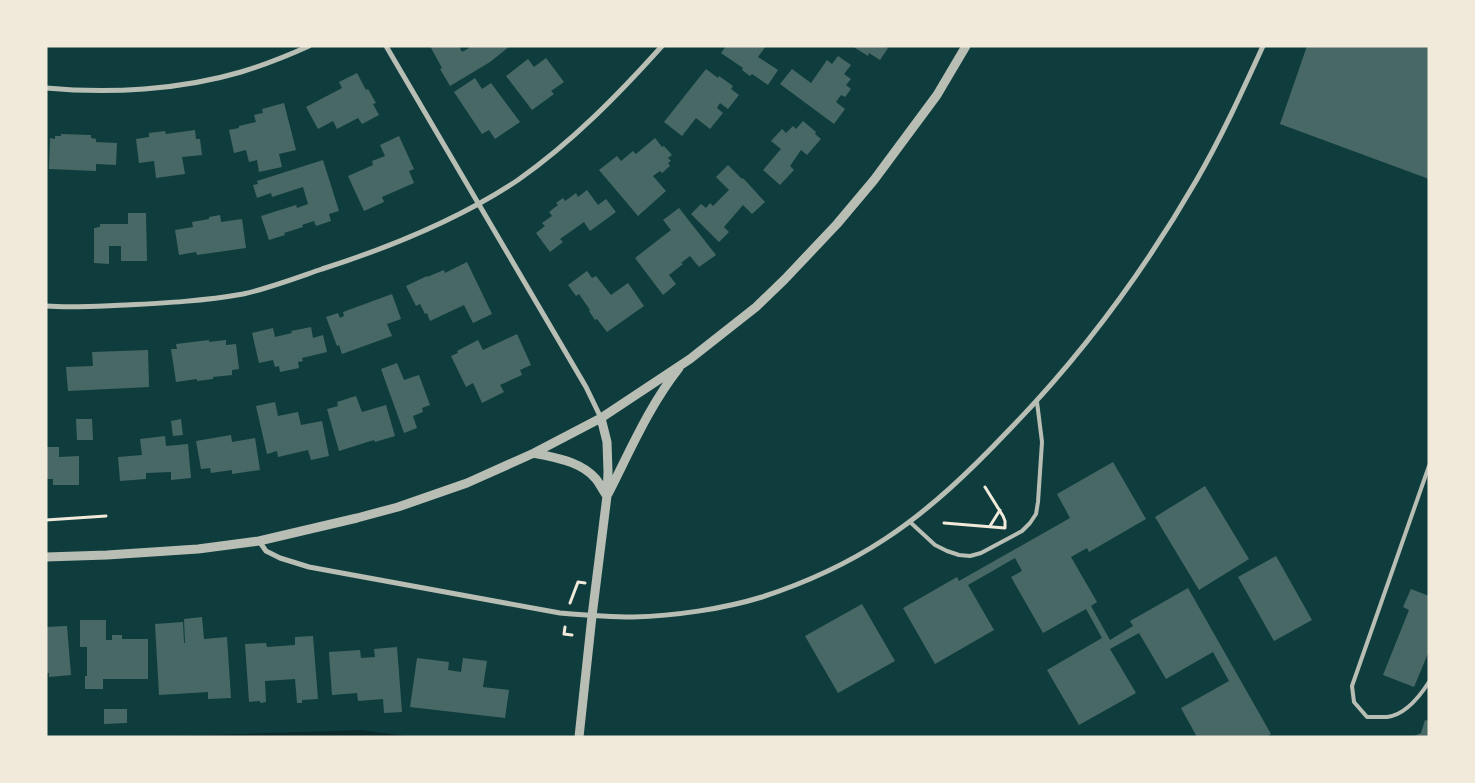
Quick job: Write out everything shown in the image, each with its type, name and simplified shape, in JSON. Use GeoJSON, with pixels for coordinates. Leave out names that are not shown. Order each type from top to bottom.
{"type":"FeatureCollection","features":[{"type":"Feature","properties":{"kind":"street"},"geometry":{"type":"LineString","coordinates":[[46,88],[100,90],[159,88],[239,72],[284,57],[309,46]]}},
{"type":"Feature","properties":{"kind":"street"},"geometry":{"type":"LineString","coordinates":[[386,46],[586,387],[601,418],[607,442],[607,496],[579,737]]}},
{"type":"Feature","properties":{"kind":"street"},"geometry":{"type":"LineString","coordinates":[[46,306],[87,307],[142,304],[243,294],[271,287],[391,245],[433,227],[478,204],[518,179],[567,142],[606,106],[662,46]]}},
{"type":"Feature","properties":{"kind":"street"},"geometry":{"type":"LineString","coordinates":[[46,557],[190,549],[259,541],[309,530],[398,507],[467,483],[534,453],[601,418],[684,363],[756,307],[785,279],[837,224],[874,180],[937,95],[966,46]]}},
{"type":"Feature","properties":{"kind":"street"},"geometry":{"type":"LineString","coordinates":[[259,541],[266,551],[280,558],[309,567],[560,613],[592,616],[634,617],[690,612],[760,597],[830,570],[870,548],[910,522],[969,470],[1036,402],[1082,348],[1112,309],[1170,225],[1224,129],[1263,46]]}},
{"type":"Feature","properties":{"kind":"street"},"geometry":{"type":"LineString","coordinates":[[607,496],[661,393],[684,363]]}},
{"type":"Feature","properties":{"kind":"street"},"geometry":{"type":"LineString","coordinates":[[534,453],[560,459],[588,471],[596,479],[607,496]]}},
{"type":"Feature","properties":{"kind":"lane"},"geometry":{"type":"LineString","coordinates":[[910,522],[935,545],[959,555],[970,556],[981,554],[1022,531],[1036,514],[1038,502],[1042,442],[1036,402]]}},
{"type":"Feature","properties":{"kind":"lane"},"geometry":{"type":"LineString","coordinates":[[1429,466],[1352,686],[1354,702],[1367,716],[1389,717],[1406,708],[1420,696],[1429,682]]}},
{"type":"Feature","properties":{"kind":"path"},"geometry":{"type":"LineString","coordinates":[[944,523],[1005,528],[1005,521],[1000,510],[985,487]]}},
{"type":"Feature","properties":{"kind":"path"},"geometry":{"type":"LineString","coordinates":[[990,526],[1000,510]]}},
{"type":"Feature","properties":{"kind":"path"},"geometry":{"type":"LineString","coordinates":[[46,520],[106,516]]}},
{"type":"Feature","properties":{"kind":"path"},"geometry":{"type":"LineString","coordinates":[[570,603],[578,582],[586,584]]}},
{"type":"Feature","properties":{"kind":"path"},"geometry":{"type":"LineString","coordinates":[[565,627],[564,634],[572,635]]}},
{"type":"Feature","properties":{"kind":"water"},"geometry":{"type":"Polygon","coordinates":[[[362,730],[413,737],[170,737],[179,736],[362,730]]]}},
{"type":"Feature","properties":{"kind":"building"},"geometry":{"type":"Polygon","coordinates":[[[430,46],[459,46],[462,52],[469,48],[468,46],[510,46],[490,62],[450,86],[430,46]]]}},
{"type":"Feature","properties":{"kind":"building"},"geometry":{"type":"Polygon","coordinates":[[[726,46],[766,46],[758,57],[778,70],[768,85],[752,74],[750,76],[742,70],[743,68],[721,53],[726,46]]]}},
{"type":"Feature","properties":{"kind":"building"},"geometry":{"type":"Polygon","coordinates":[[[852,46],[885,46],[888,48],[880,60],[869,53],[868,56],[852,46]]]}},
{"type":"Feature","properties":{"kind":"building"},"geometry":{"type":"Polygon","coordinates":[[[1307,46],[1429,46],[1429,179],[1280,124],[1307,46]]]}},
{"type":"Feature","properties":{"kind":"building"},"geometry":{"type":"Polygon","coordinates":[[[838,56],[851,65],[844,74],[851,79],[846,85],[851,89],[845,97],[841,95],[836,102],[845,109],[834,124],[780,84],[792,69],[811,83],[827,60],[832,64],[838,56]]]}},
{"type":"Feature","properties":{"kind":"building"},"geometry":{"type":"Polygon","coordinates":[[[546,58],[564,82],[551,91],[554,94],[532,110],[506,76],[528,59],[534,67],[546,58]]]}},
{"type":"Feature","properties":{"kind":"building"},"geometry":{"type":"Polygon","coordinates":[[[706,69],[733,86],[731,89],[739,95],[728,109],[720,103],[717,108],[723,113],[710,129],[696,118],[682,136],[664,122],[706,69]]]}},
{"type":"Feature","properties":{"kind":"building"},"geometry":{"type":"Polygon","coordinates":[[[357,73],[376,103],[373,104],[379,115],[362,124],[358,118],[337,129],[333,121],[318,129],[306,107],[342,88],[339,82],[357,73]]]}},
{"type":"Feature","properties":{"kind":"building"},"geometry":{"type":"Polygon","coordinates":[[[475,78],[482,89],[491,83],[520,122],[495,139],[489,130],[482,134],[454,92],[475,78]]]}},
{"type":"Feature","properties":{"kind":"building"},"geometry":{"type":"Polygon","coordinates":[[[284,103],[296,150],[279,154],[282,167],[259,172],[257,160],[249,162],[246,150],[234,153],[229,130],[256,122],[254,115],[263,113],[262,109],[284,103]]]}},
{"type":"Feature","properties":{"kind":"building"},"geometry":{"type":"Polygon","coordinates":[[[803,121],[821,139],[807,155],[801,150],[790,166],[794,170],[780,185],[763,170],[781,149],[771,141],[782,129],[786,133],[793,126],[796,129],[803,121]]]}},
{"type":"Feature","properties":{"kind":"building"},"geometry":{"type":"Polygon","coordinates":[[[195,130],[196,139],[200,139],[202,155],[182,157],[185,174],[156,178],[154,161],[139,163],[136,139],[149,137],[149,133],[165,131],[166,134],[195,130]]]}},
{"type":"Feature","properties":{"kind":"building"},"geometry":{"type":"Polygon","coordinates":[[[61,134],[91,135],[91,138],[96,139],[96,142],[117,143],[116,165],[96,164],[96,171],[49,169],[50,138],[55,139],[55,136],[61,136],[61,134]]]}},
{"type":"Feature","properties":{"kind":"building"},"geometry":{"type":"Polygon","coordinates":[[[399,136],[414,169],[409,171],[414,183],[382,197],[384,202],[364,211],[348,176],[373,165],[372,161],[385,156],[380,145],[399,136]]]}},
{"type":"Feature","properties":{"kind":"building"},"geometry":{"type":"Polygon","coordinates":[[[655,138],[672,155],[668,158],[671,161],[668,163],[670,166],[662,173],[660,171],[653,176],[666,191],[638,216],[599,170],[617,156],[621,161],[633,151],[636,154],[655,138]]]}},
{"type":"Feature","properties":{"kind":"building"},"geometry":{"type":"Polygon","coordinates":[[[323,160],[339,211],[329,214],[331,221],[316,226],[314,221],[284,233],[285,235],[269,240],[261,216],[296,205],[297,208],[308,204],[303,187],[272,197],[271,193],[257,198],[253,185],[258,184],[257,181],[323,160]]]}},
{"type":"Feature","properties":{"kind":"building"},"geometry":{"type":"Polygon","coordinates":[[[728,165],[765,202],[752,214],[743,205],[724,227],[729,232],[719,242],[691,214],[701,204],[706,208],[710,203],[713,206],[729,190],[716,177],[728,165]]]}},
{"type":"Feature","properties":{"kind":"building"},"geometry":{"type":"Polygon","coordinates":[[[587,190],[598,205],[606,199],[616,212],[590,231],[584,222],[560,239],[563,242],[550,252],[536,233],[545,226],[542,223],[552,216],[549,212],[558,205],[556,203],[563,198],[565,201],[576,193],[578,197],[587,190]]]}},
{"type":"Feature","properties":{"kind":"building"},"geometry":{"type":"Polygon","coordinates":[[[679,208],[716,255],[699,267],[690,256],[669,275],[676,284],[663,295],[635,258],[671,230],[663,220],[679,208]]]}},
{"type":"Feature","properties":{"kind":"building"},"geometry":{"type":"Polygon","coordinates":[[[128,213],[146,213],[147,261],[121,261],[121,246],[109,246],[109,264],[94,263],[94,228],[100,227],[100,224],[128,224],[128,213]]]}},
{"type":"Feature","properties":{"kind":"building"},"geometry":{"type":"Polygon","coordinates":[[[220,215],[221,222],[242,219],[246,248],[197,255],[196,252],[179,255],[175,230],[193,227],[192,222],[220,215]]]}},
{"type":"Feature","properties":{"kind":"building"},"geometry":{"type":"Polygon","coordinates":[[[467,262],[492,314],[473,323],[464,305],[430,321],[420,304],[416,306],[406,286],[444,270],[445,273],[467,262]]]}},
{"type":"Feature","properties":{"kind":"building"},"geometry":{"type":"Polygon","coordinates":[[[587,271],[592,278],[596,276],[611,295],[628,283],[644,306],[607,332],[597,319],[595,320],[579,294],[576,296],[568,285],[587,271]]]}},
{"type":"Feature","properties":{"kind":"building"},"geometry":{"type":"Polygon","coordinates":[[[392,294],[401,319],[387,324],[392,336],[342,354],[326,317],[338,313],[340,318],[344,316],[343,312],[392,294]]]}},
{"type":"Feature","properties":{"kind":"building"},"geometry":{"type":"Polygon","coordinates":[[[311,327],[313,338],[323,335],[327,352],[302,358],[303,361],[298,362],[299,368],[280,372],[279,366],[275,367],[273,360],[259,363],[252,333],[273,328],[275,337],[311,327]]]}},
{"type":"Feature","properties":{"kind":"building"},"geometry":{"type":"Polygon","coordinates":[[[517,334],[531,365],[520,370],[522,375],[500,385],[504,392],[482,403],[473,383],[466,387],[451,356],[478,340],[483,350],[517,334]]]}},
{"type":"Feature","properties":{"kind":"building"},"geometry":{"type":"Polygon","coordinates":[[[209,340],[209,342],[226,340],[226,345],[236,344],[239,369],[232,370],[232,375],[213,377],[213,379],[176,382],[171,349],[177,349],[176,344],[209,340]]]}},
{"type":"Feature","properties":{"kind":"building"},"geometry":{"type":"Polygon","coordinates":[[[148,350],[149,387],[68,391],[66,367],[93,366],[92,352],[148,350]]]}},
{"type":"Feature","properties":{"kind":"building"},"geometry":{"type":"Polygon","coordinates":[[[397,363],[404,380],[419,375],[430,405],[422,408],[423,412],[413,416],[417,428],[404,433],[381,369],[397,363]]]}},
{"type":"Feature","properties":{"kind":"building"},"geometry":{"type":"Polygon","coordinates":[[[356,396],[362,412],[386,405],[395,436],[375,442],[374,440],[339,451],[327,409],[338,406],[337,402],[356,396]]]}},
{"type":"Feature","properties":{"kind":"building"},"geometry":{"type":"Polygon","coordinates":[[[275,402],[278,416],[298,412],[301,425],[322,421],[329,456],[311,460],[308,450],[278,457],[277,451],[267,454],[256,406],[275,402]]]}},
{"type":"Feature","properties":{"kind":"building"},"geometry":{"type":"Polygon","coordinates":[[[76,419],[92,419],[93,440],[77,440],[76,419]]]}},
{"type":"Feature","properties":{"kind":"building"},"geometry":{"type":"Polygon","coordinates":[[[181,419],[183,435],[173,436],[171,421],[181,419]]]}},
{"type":"Feature","properties":{"kind":"building"},"geometry":{"type":"Polygon","coordinates":[[[231,435],[232,442],[255,438],[260,470],[232,474],[232,470],[211,473],[210,468],[201,469],[196,441],[231,435]]]}},
{"type":"Feature","properties":{"kind":"building"},"geometry":{"type":"Polygon","coordinates":[[[165,436],[166,446],[188,444],[191,478],[171,480],[171,472],[146,473],[146,479],[120,481],[118,457],[142,455],[140,439],[165,436]]]}},
{"type":"Feature","properties":{"kind":"building"},"geometry":{"type":"Polygon","coordinates":[[[46,447],[59,447],[59,457],[79,456],[79,485],[53,485],[53,479],[46,479],[46,447]]]}},
{"type":"Feature","properties":{"kind":"building"},"geometry":{"type":"Polygon","coordinates":[[[1113,462],[1146,519],[1089,552],[1087,548],[1071,557],[1097,602],[1091,606],[1110,640],[1133,626],[1130,621],[1188,588],[1271,734],[1266,737],[1197,737],[1181,708],[1229,681],[1213,652],[1166,679],[1139,633],[1110,649],[1136,693],[1079,725],[1047,670],[1102,638],[1086,609],[1043,633],[1011,577],[1022,571],[1015,558],[968,585],[994,630],[935,664],[903,608],[957,577],[959,581],[1070,518],[1057,494],[1113,462]]]}},
{"type":"Feature","properties":{"kind":"building"},"geometry":{"type":"Polygon","coordinates":[[[1205,486],[1249,559],[1199,590],[1155,517],[1205,486]]]}},
{"type":"Feature","properties":{"kind":"building"},"geometry":{"type":"Polygon","coordinates":[[[1276,556],[1312,620],[1274,641],[1238,577],[1276,556]]]}},
{"type":"Feature","properties":{"kind":"building"},"geometry":{"type":"Polygon","coordinates":[[[1411,589],[1429,596],[1429,651],[1414,687],[1383,675],[1409,610],[1403,607],[1411,589]]]}},
{"type":"Feature","properties":{"kind":"building"},"geometry":{"type":"Polygon","coordinates":[[[862,604],[895,661],[838,693],[805,636],[862,604]]]}},
{"type":"Feature","properties":{"kind":"building"},"geometry":{"type":"Polygon","coordinates":[[[202,617],[204,639],[227,637],[231,698],[208,699],[208,692],[159,695],[155,624],[183,622],[185,643],[184,619],[202,617]]]}},
{"type":"Feature","properties":{"kind":"building"},"geometry":{"type":"Polygon","coordinates":[[[80,620],[106,620],[106,640],[112,640],[112,635],[122,635],[122,639],[148,639],[148,679],[103,679],[103,689],[85,689],[87,647],[80,647],[80,620]]]}},
{"type":"Feature","properties":{"kind":"building"},"geometry":{"type":"Polygon","coordinates":[[[67,626],[71,675],[49,677],[49,673],[46,673],[46,627],[67,626]]]}},
{"type":"Feature","properties":{"kind":"building"},"geometry":{"type":"Polygon","coordinates":[[[313,636],[318,699],[302,700],[302,703],[297,703],[295,679],[265,681],[266,702],[249,702],[245,644],[266,643],[267,647],[295,645],[295,637],[313,636]]]}},
{"type":"Feature","properties":{"kind":"building"},"geometry":{"type":"Polygon","coordinates":[[[397,647],[402,712],[384,713],[383,699],[358,701],[357,693],[332,695],[329,652],[360,650],[361,658],[375,657],[374,649],[397,647]]]}},
{"type":"Feature","properties":{"kind":"building"},"geometry":{"type":"Polygon","coordinates":[[[417,658],[449,662],[448,670],[461,672],[463,658],[487,661],[483,687],[509,690],[505,718],[410,707],[417,658]]]}},
{"type":"Feature","properties":{"kind":"building"},"geometry":{"type":"Polygon","coordinates":[[[104,709],[127,709],[127,723],[104,724],[104,709]]]}},
{"type":"Feature","properties":{"kind":"building"},"geometry":{"type":"Polygon","coordinates":[[[1425,720],[1429,721],[1429,737],[1412,737],[1421,733],[1425,720]]]}}]}
